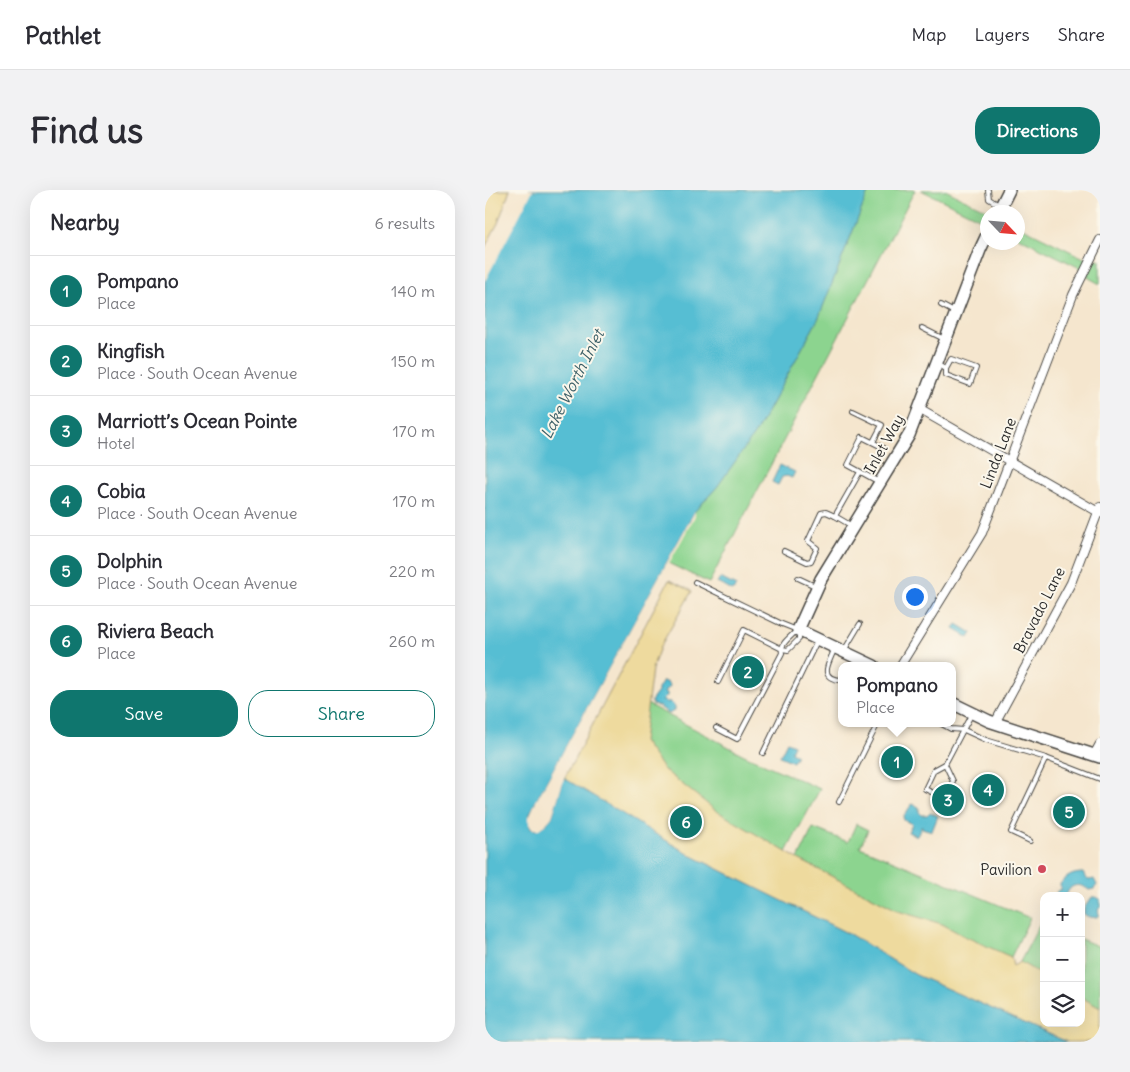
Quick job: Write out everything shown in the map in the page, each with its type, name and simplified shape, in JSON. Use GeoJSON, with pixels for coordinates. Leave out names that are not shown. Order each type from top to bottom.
{"type":"FeatureCollection","features":[{"type":"Feature","properties":{"kind":"street"},"geometry":{"type":"LineString","coordinates":[[1002,205],[1009,190]]}},
{"type":"Feature","properties":{"kind":"street","name":"Linda Lane"},"geometry":{"type":"LineString","coordinates":[[902,662],[982,533],[1073,295],[1100,240]]}},
{"type":"Feature","properties":{"kind":"street","name":"Inlet Way"},"geometry":{"type":"LineString","coordinates":[[798,630],[817,587],[909,435],[919,409],[942,366],[946,340],[981,250]]}},
{"type":"Feature","properties":{"kind":"street"},"geometry":{"type":"LineString","coordinates":[[919,409],[1099,511]]}},
{"type":"Feature","properties":{"kind":"street","name":"Bravado Lane"},"geometry":{"type":"LineString","coordinates":[[995,723],[1071,584],[1099,511]]}},
{"type":"Feature","properties":{"kind":"street"},"geometry":{"type":"LineString","coordinates":[[798,630],[865,662]]}},
{"type":"Feature","properties":{"kind":"street"},"geometry":{"type":"LineString","coordinates":[[956,705],[995,723],[1097,756],[1100,744]]}},
{"type":"Feature","properties":{"kind":"lane"},"geometry":{"type":"LineString","coordinates":[[988,190],[989,199],[996,205]]}},
{"type":"Feature","properties":{"kind":"lane"},"geometry":{"type":"LineString","coordinates":[[941,305],[956,313]]}},
{"type":"Feature","properties":{"kind":"lane"},"geometry":{"type":"LineString","coordinates":[[922,328],[946,340]]}},
{"type":"Feature","properties":{"kind":"lane"},"geometry":{"type":"LineString","coordinates":[[951,358],[976,368],[970,384],[946,374],[942,366],[951,358]]}},
{"type":"Feature","properties":{"kind":"lane"},"geometry":{"type":"LineString","coordinates":[[853,411],[882,425],[873,442]]}},
{"type":"Feature","properties":{"kind":"lane"},"geometry":{"type":"LineString","coordinates":[[880,482],[849,467],[848,462],[860,438],[864,438],[884,448]]}},
{"type":"Feature","properties":{"kind":"lane"},"geometry":{"type":"LineString","coordinates":[[835,516],[860,472]]}},
{"type":"Feature","properties":{"kind":"lane"},"geometry":{"type":"LineString","coordinates":[[784,551],[809,562],[817,548],[808,540],[821,513],[826,512],[853,526]]}},
{"type":"Feature","properties":{"kind":"lane"},"geometry":{"type":"LineString","coordinates":[[798,578],[817,587]]}},
{"type":"Feature","properties":{"kind":"lane"},"geometry":{"type":"LineString","coordinates":[[695,582],[798,630]]}},
{"type":"Feature","properties":{"kind":"lane"},"geometry":{"type":"LineString","coordinates":[[838,680],[831,680],[826,668],[847,654],[861,624]]}},
{"type":"Feature","properties":{"kind":"lane"},"geometry":{"type":"LineString","coordinates":[[718,682],[744,630],[787,650],[800,637],[798,630]]}},
{"type":"Feature","properties":{"kind":"lane"},"geometry":{"type":"LineString","coordinates":[[716,728],[737,738],[782,653],[784,643],[798,630]]}},
{"type":"Feature","properties":{"kind":"lane"},"geometry":{"type":"LineString","coordinates":[[763,753],[818,639]]}},
{"type":"Feature","properties":{"kind":"lane"},"geometry":{"type":"LineString","coordinates":[[945,764],[953,781],[944,798],[925,789],[934,770],[945,764],[972,713]]}},
{"type":"Feature","properties":{"kind":"lane"},"geometry":{"type":"LineString","coordinates":[[839,802],[876,727]]}},
{"type":"Feature","properties":{"kind":"lane"},"geometry":{"type":"LineString","coordinates":[[947,727],[964,730],[986,740],[1046,758],[1100,779]]}},
{"type":"Feature","properties":{"kind":"lane"},"geometry":{"type":"LineString","coordinates":[[1029,841],[1011,832],[1046,758]]}},
{"type":"Feature","properties":{"kind":"green space"},"geometry":{"type":"Polygon","coordinates":[[[869,190],[915,190],[709,583],[666,562],[695,511],[717,487],[756,432],[818,319],[869,190]]]}},
{"type":"Feature","properties":{"kind":"green space"},"geometry":{"type":"Polygon","coordinates":[[[921,190],[945,190],[980,207],[980,219],[921,190]]]}},
{"type":"Feature","properties":{"kind":"green space"},"geometry":{"type":"Polygon","coordinates":[[[1025,229],[1088,260],[1100,260],[1100,284],[1089,278],[1082,269],[1025,240],[1025,229]]]}},
{"type":"Feature","properties":{"kind":"green space"},"geometry":{"type":"Polygon","coordinates":[[[647,704],[744,755],[820,789],[786,852],[715,810],[663,769],[643,741],[647,704]]]}},
{"type":"Feature","properties":{"kind":"green space"},"geometry":{"type":"Polygon","coordinates":[[[856,824],[868,830],[860,847],[1030,918],[1011,957],[942,924],[901,912],[798,859],[813,828],[848,842],[856,824]]]}},
{"type":"Feature","properties":{"kind":"green space"},"geometry":{"type":"Polygon","coordinates":[[[1040,924],[1040,974],[1020,962],[1040,924]]]}},
{"type":"Feature","properties":{"kind":"green space"},"geometry":{"type":"Polygon","coordinates":[[[1085,941],[1100,947],[1100,1008],[1085,999],[1085,941]]]}},
{"type":"Feature","properties":{"kind":"sand"},"geometry":{"type":"Polygon","coordinates":[[[485,190],[510,190],[498,223],[485,247],[485,190]]]}},
{"type":"Feature","properties":{"kind":"sand"},"geometry":{"type":"Polygon","coordinates":[[[669,580],[692,591],[660,647],[652,669],[643,741],[663,769],[715,810],[798,859],[901,912],[942,924],[1011,957],[1013,966],[1020,962],[1040,974],[1040,1027],[1085,1027],[1085,999],[1100,1008],[1100,1042],[1067,1042],[916,975],[851,935],[690,855],[564,779],[669,580]]]}},
{"type":"Feature","properties":{"kind":"water","name":"Lake Worth Inlet"},"geometry":{"type":"Polygon","coordinates":[[[529,190],[869,190],[818,319],[756,432],[717,487],[695,511],[536,801],[529,816],[530,827],[536,830],[546,824],[552,817],[564,778],[690,855],[851,935],[916,975],[1067,1042],[485,1042],[485,276],[529,190]]]}},
{"type":"Feature","properties":{"kind":"water"},"geometry":{"type":"Polygon","coordinates":[[[780,465],[795,472],[792,478],[782,477],[778,485],[772,482],[780,465]]]}},
{"type":"Feature","properties":{"kind":"water"},"geometry":{"type":"Polygon","coordinates":[[[720,578],[736,586],[733,591],[717,583],[720,578]]]}},
{"type":"Feature","properties":{"kind":"water"},"geometry":{"type":"Polygon","coordinates":[[[957,624],[972,633],[969,638],[954,629],[957,624]]]}},
{"type":"Feature","properties":{"kind":"water"},"geometry":{"type":"Polygon","coordinates":[[[663,681],[669,683],[670,686],[665,692],[667,696],[662,700],[670,702],[675,707],[675,710],[669,714],[660,707],[653,705],[651,701],[663,681]]]}},
{"type":"Feature","properties":{"kind":"water"},"geometry":{"type":"Polygon","coordinates":[[[787,742],[794,745],[791,752],[797,755],[793,762],[780,756],[787,742]]]}},
{"type":"Feature","properties":{"kind":"water"},"geometry":{"type":"Polygon","coordinates":[[[912,804],[919,807],[919,812],[922,815],[927,815],[930,812],[938,816],[932,831],[922,828],[922,826],[917,836],[908,832],[912,824],[904,820],[903,817],[912,804]]]}},
{"type":"Feature","properties":{"kind":"water"},"geometry":{"type":"Polygon","coordinates":[[[1083,873],[1086,879],[1094,879],[1097,885],[1094,889],[1089,890],[1079,885],[1073,887],[1068,892],[1057,892],[1061,889],[1060,884],[1073,874],[1083,873]]]}},
{"type":"Feature","properties":{"kind":"water"},"geometry":{"type":"Polygon","coordinates":[[[1092,897],[1100,899],[1098,916],[1085,914],[1085,907],[1092,897]]]}},
{"type":"Feature","properties":{"kind":"pier"},"geometry":{"type":"Polygon","coordinates":[[[526,190],[533,190],[485,281],[485,271],[526,190]]]}},
{"type":"Feature","properties":{"kind":"pier"},"geometry":{"type":"Polygon","coordinates":[[[695,511],[695,516],[538,802],[532,817],[532,826],[538,826],[550,816],[563,776],[564,779],[552,817],[539,829],[533,829],[529,823],[529,817],[536,801],[695,511]]]}},
{"type":"Feature","properties":{"kind":"place","name":"Kingfish"},"geometry":{"type":"Point","coordinates":[748,672]}},
{"type":"Feature","properties":{"kind":"place","name":"Pompano"},"geometry":{"type":"Point","coordinates":[897,762]}},
{"type":"Feature","properties":{"kind":"place","name":"Cobia"},"geometry":{"type":"Point","coordinates":[988,790]}},
{"type":"Feature","properties":{"kind":"place","name":"Marriott’s Ocean Pointe"},"geometry":{"type":"Point","coordinates":[948,800]}},
{"type":"Feature","properties":{"kind":"place","name":"Dolphin"},"geometry":{"type":"Point","coordinates":[1069,812]}},
{"type":"Feature","properties":{"kind":"place","name":"Riviera Beach"},"geometry":{"type":"Point","coordinates":[686,822]}},
{"type":"Feature","properties":{"kind":"place","name":"Pavilion"},"geometry":{"type":"Point","coordinates":[1042,869]}}]}
